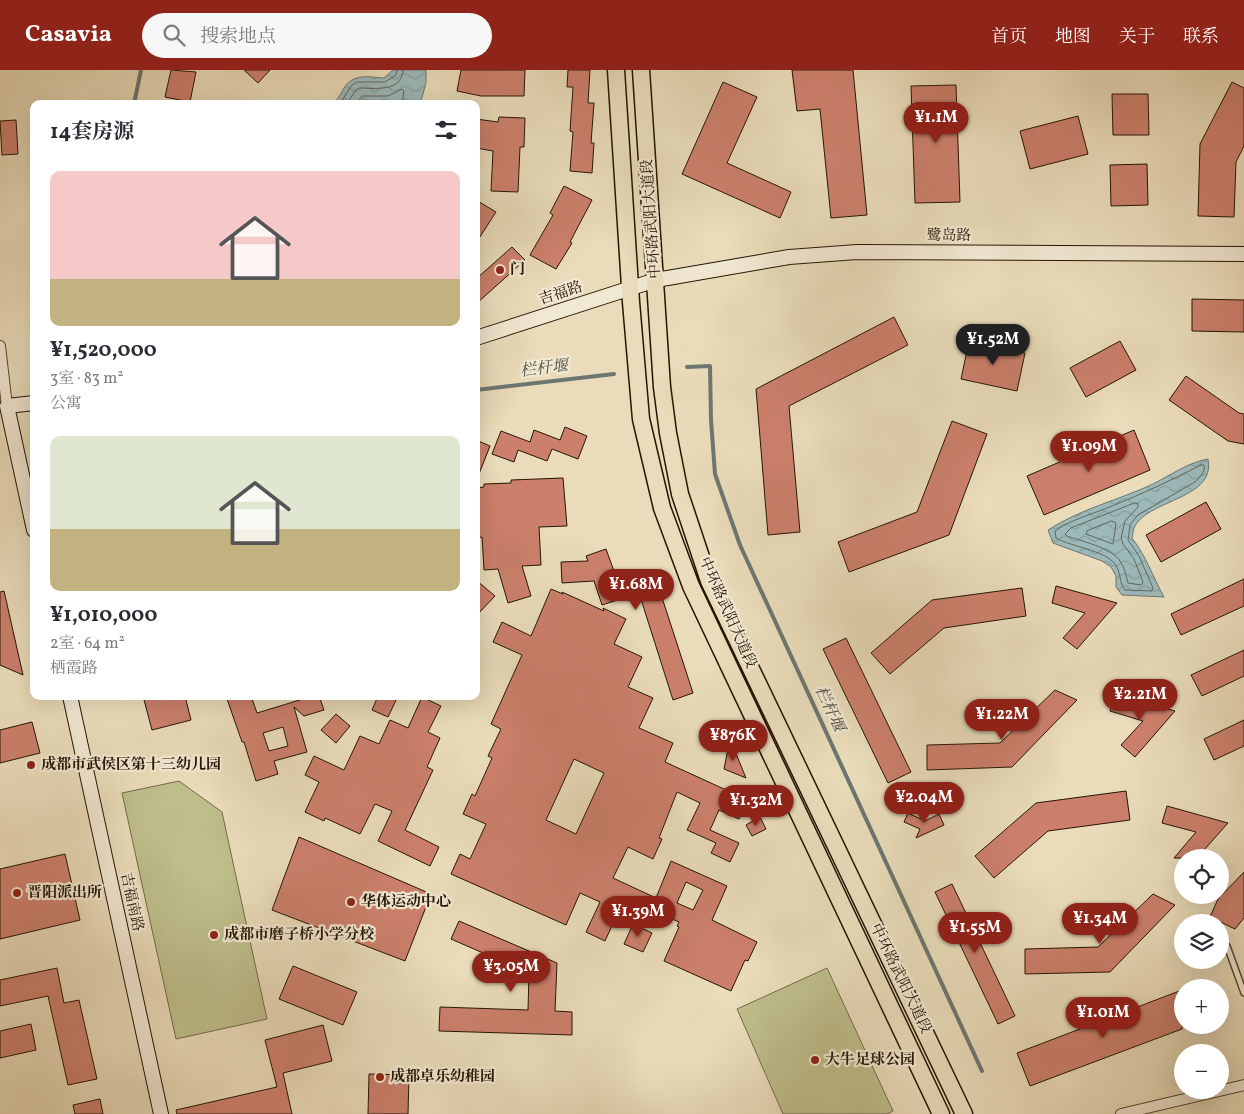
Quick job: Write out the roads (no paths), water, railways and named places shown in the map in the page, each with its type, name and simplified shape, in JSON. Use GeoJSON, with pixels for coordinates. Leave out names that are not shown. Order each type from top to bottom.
{"type":"FeatureCollection","features":[{"type":"Feature","properties":{"kind":"main road","name":"中环路武阳大道段"},"geometry":{"type":"LineString","coordinates":[[616,70],[641,419],[662,508],[691,586],[941,1114]]}},
{"type":"Feature","properties":{"kind":"main road","name":"中环路武阳大道段"},"geometry":{"type":"LineString","coordinates":[[641,70],[662,387],[668,433],[680,494],[709,581],[964,1114]]}},
{"type":"Feature","properties":{"kind":"street","name":"鹭岛路"},"geometry":{"type":"LineString","coordinates":[[656,280],[789,257],[856,252],[1244,254]]}},
{"type":"Feature","properties":{"kind":"street","name":"吉福路"},"geometry":{"type":"LineString","coordinates":[[480,337],[656,280]]}},
{"type":"Feature","properties":{"kind":"street"},"geometry":{"type":"LineString","coordinates":[[0,346],[2,409],[30,515]]}},
{"type":"Feature","properties":{"kind":"street"},"geometry":{"type":"LineString","coordinates":[[2,409],[30,404]]}},
{"type":"Feature","properties":{"kind":"street","name":"吉福南路"},"geometry":{"type":"LineString","coordinates":[[71,700],[161,1114]]}},
{"type":"Feature","properties":{"kind":"street"},"geometry":{"type":"LineString","coordinates":[[1121,1114],[1244,1085]]}},
{"type":"Feature","properties":{"kind":"lane"},"geometry":{"type":"LineString","coordinates":[[1229,952],[1244,993]]}},
{"type":"Feature","properties":{"kind":"water"},"geometry":{"type":"Polygon","coordinates":[[[393,70],[426,70],[426,83],[421,100],[336,100],[352,80],[362,77],[384,78],[393,70]]]}},
{"type":"Feature","properties":{"kind":"water"},"geometry":{"type":"Polygon","coordinates":[[[1208,459],[1208,472],[1202,483],[1192,491],[1143,517],[1134,529],[1132,538],[1164,597],[1122,595],[1116,587],[1116,576],[1111,567],[1102,561],[1053,543],[1048,530],[1060,523],[1086,510],[1153,484],[1187,466],[1208,459]]]}},
{"type":"Feature","properties":{"kind":"waterway","name":"栏杆堰"},"geometry":{"type":"LineString","coordinates":[[135,100],[141,70]]}},
{"type":"Feature","properties":{"kind":"waterway","name":"栏杆堰"},"geometry":{"type":"LineString","coordinates":[[687,367],[710,366],[715,474],[740,545],[982,1071]]}},
{"type":"Feature","properties":{"kind":"waterway","name":"栏杆堰"},"geometry":{"type":"LineString","coordinates":[[480,390],[614,374]]}},
{"type":"Feature","properties":{"kind":"place","name":"门"},"geometry":{"type":"Point","coordinates":[500,270]}},
{"type":"Feature","properties":{"kind":"place","name":"成都市武侯区第十三幼儿园"},"geometry":{"type":"Point","coordinates":[31,765]}},
{"type":"Feature","properties":{"kind":"place","name":"晋阳派出所"},"geometry":{"type":"Point","coordinates":[17,893]}},
{"type":"Feature","properties":{"kind":"place","name":"华体运动中心"},"geometry":{"type":"Point","coordinates":[351,902]}},
{"type":"Feature","properties":{"kind":"place","name":"成都市磨子桥小学分校"},"geometry":{"type":"Point","coordinates":[214,935]}},
{"type":"Feature","properties":{"kind":"place","name":"大牛足球公园"},"geometry":{"type":"Point","coordinates":[815,1060]}},
{"type":"Feature","properties":{"kind":"place","name":"成都卓乐幼稚园"},"geometry":{"type":"Point","coordinates":[380,1077]}}]}
